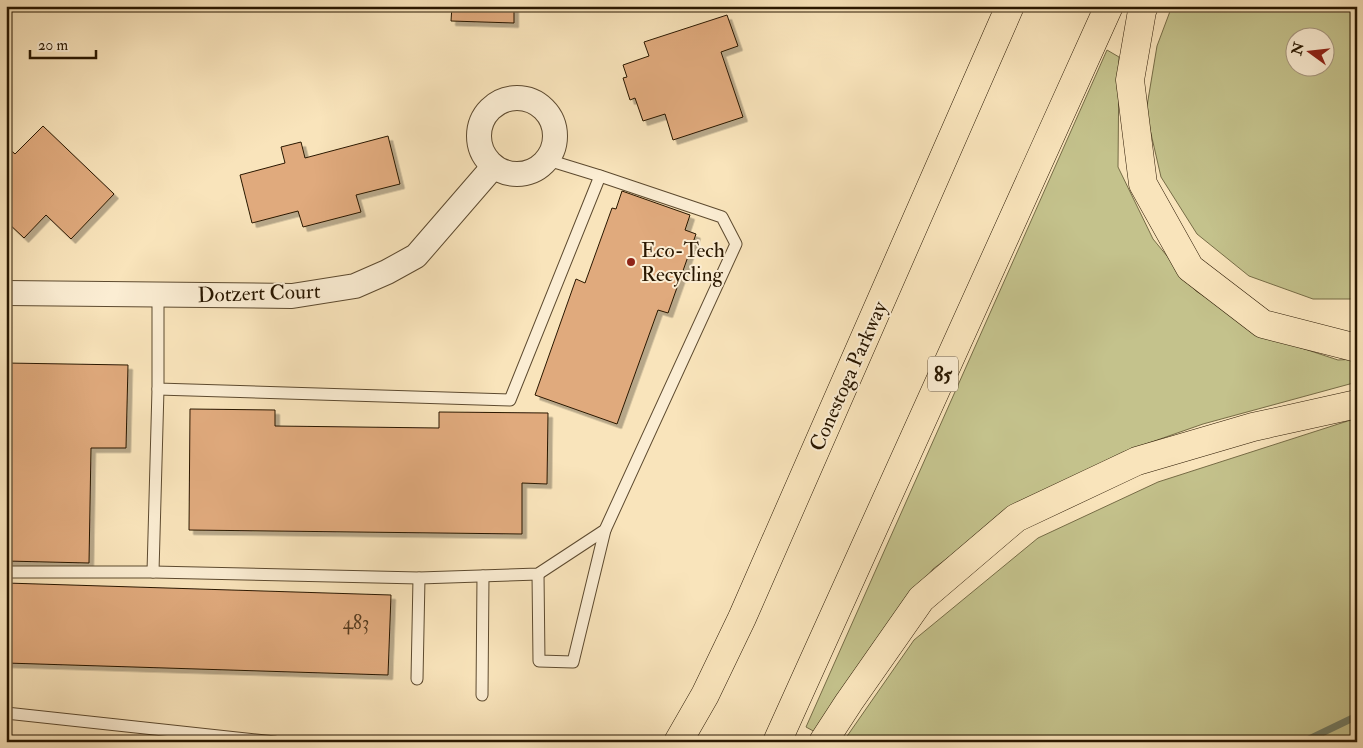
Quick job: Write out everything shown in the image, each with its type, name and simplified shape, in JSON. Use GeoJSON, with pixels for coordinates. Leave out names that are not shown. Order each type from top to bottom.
{"type":"FeatureCollection","features":[{"type":"Feature","properties":{"kind":"highway","name":"Conestoga Parkway"},"geometry":{"type":"LineString","coordinates":[[678,742],[705,695],[742,618],[1010,6]]}},
{"type":"Feature","properties":{"kind":"highway","name":"85"},"geometry":{"type":"LineString","coordinates":[[777,742],[1109,6]]}},
{"type":"Feature","properties":{"kind":"highway"},"geometry":{"type":"LineString","coordinates":[[1144,6],[1130,80],[1143,184],[1190,268],[1263,324],[1357,348]]}},
{"type":"Feature","properties":{"kind":"highway"},"geometry":{"type":"LineString","coordinates":[[823,742],[848,702],[921,599],[1016,518],[1137,461],[1253,427],[1357,404]]}},
{"type":"Feature","properties":{"kind":"street"},"geometry":{"type":"LineString","coordinates":[[513,98],[533,101],[545,109],[553,120],[556,134],[554,148],[548,160],[529,174],[506,174],[493,167],[484,157],[479,144],[479,130],[484,116],[493,106],[506,99],[513,98]]}},
{"type":"Feature","properties":{"kind":"street","name":"Dotzert Court"},"geometry":{"type":"LineString","coordinates":[[6,293],[292,296],[355,286],[387,272],[416,256],[493,167]]}},
{"type":"Feature","properties":{"kind":"lane"},"geometry":{"type":"LineString","coordinates":[[538,574],[539,662],[573,662],[605,530],[736,244],[722,217],[548,160]]}},
{"type":"Feature","properties":{"kind":"lane"},"geometry":{"type":"LineString","coordinates":[[158,389],[510,400],[600,176]]}},
{"type":"Feature","properties":{"kind":"lane"},"geometry":{"type":"LineString","coordinates":[[153,572],[158,389],[158,294]]}},
{"type":"Feature","properties":{"kind":"lane"},"geometry":{"type":"LineString","coordinates":[[6,572],[153,572],[419,578],[538,574],[605,530]]}},
{"type":"Feature","properties":{"kind":"lane"},"geometry":{"type":"LineString","coordinates":[[482,695],[483,576]]}},
{"type":"Feature","properties":{"kind":"lane"},"geometry":{"type":"LineString","coordinates":[[417,679],[419,578]]}},
{"type":"Feature","properties":{"kind":"lane"},"geometry":{"type":"LineString","coordinates":[[6,713],[275,742]]}},
{"type":"Feature","properties":{"kind":"shaded area"},"geometry":{"type":"Polygon","coordinates":[[[1172,6],[1357,6],[1357,299],[1313,299],[1249,276],[1197,234],[1161,177],[1146,112],[1157,46],[1172,6]]]}},
{"type":"Feature","properties":{"kind":"shaded area"},"geometry":{"type":"Polygon","coordinates":[[[1107,50],[1119,57],[1118,167],[1153,239],[1196,291],[1265,336],[1338,360],[1357,359],[1357,382],[1203,424],[1123,452],[1021,503],[933,569],[900,610],[817,733],[806,727],[1107,50]]]}},
{"type":"Feature","properties":{"kind":"shaded area"},"geometry":{"type":"Polygon","coordinates":[[[1357,418],[1357,742],[843,742],[914,640],[1038,538],[1158,482],[1357,418]]]}},
{"type":"Feature","properties":{"kind":"building"},"geometry":{"type":"Polygon","coordinates":[[[452,6],[514,6],[514,23],[451,21],[452,6]]]}},
{"type":"Feature","properties":{"kind":"building"},"geometry":{"type":"Polygon","coordinates":[[[727,15],[738,46],[721,52],[743,117],[673,140],[665,114],[643,121],[635,98],[630,100],[623,78],[627,77],[623,65],[649,56],[644,42],[727,15]]]}},
{"type":"Feature","properties":{"kind":"building"},"geometry":{"type":"Polygon","coordinates":[[[43,126],[114,194],[71,239],[46,215],[24,238],[6,221],[6,146],[15,154],[43,126]]]}},
{"type":"Feature","properties":{"kind":"building"},"geometry":{"type":"Polygon","coordinates":[[[388,136],[400,184],[356,195],[361,212],[303,227],[298,211],[252,223],[240,175],[285,163],[281,147],[301,142],[305,158],[388,136]]]}},
{"type":"Feature","properties":{"kind":"building"},"geometry":{"type":"Polygon","coordinates":[[[622,191],[690,215],[685,230],[696,234],[668,313],[658,310],[617,424],[535,395],[576,279],[585,283],[612,208],[616,209],[622,191]]]}},
{"type":"Feature","properties":{"kind":"building"},"geometry":{"type":"Polygon","coordinates":[[[6,363],[128,365],[126,448],[91,448],[89,563],[6,561],[6,363]]]}},
{"type":"Feature","properties":{"kind":"building"},"geometry":{"type":"Polygon","coordinates":[[[190,409],[275,410],[275,426],[439,428],[439,412],[548,413],[547,484],[522,483],[522,534],[189,530],[190,409]]]}},
{"type":"Feature","properties":{"kind":"building"},"geometry":{"type":"Polygon","coordinates":[[[6,583],[391,595],[388,675],[6,663],[6,583]]]}},
{"type":"Feature","properties":{"kind":"waterway"},"geometry":{"type":"LineString","coordinates":[[1303,742],[1357,716]]}},
{"type":"Feature","properties":{"kind":"place","name":"Eco-Tech Recycling"},"geometry":{"type":"Point","coordinates":[631,262]}}]}
